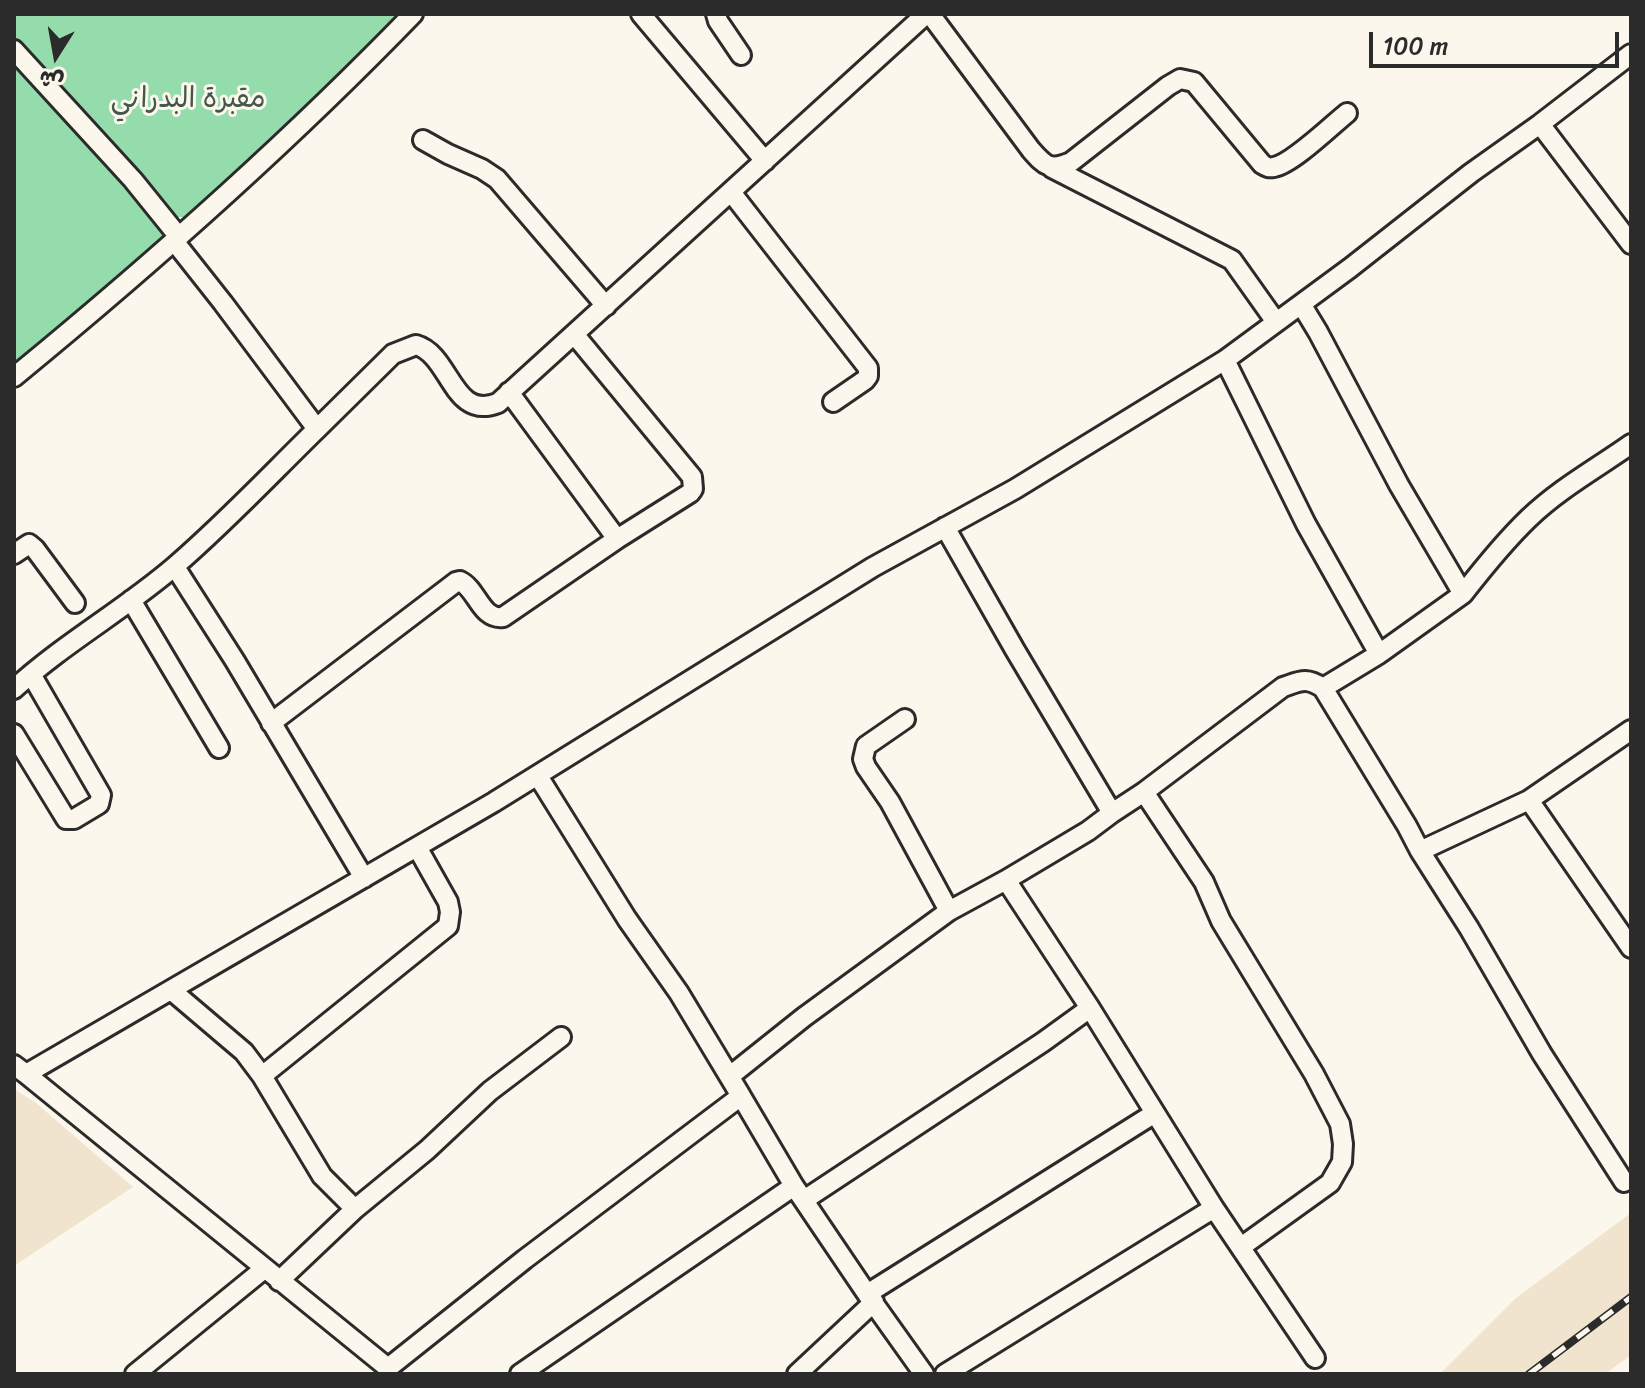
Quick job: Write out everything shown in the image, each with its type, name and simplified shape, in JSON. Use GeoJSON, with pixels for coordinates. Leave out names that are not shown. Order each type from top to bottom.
{"type":"FeatureCollection","features":[{"type":"Feature","properties":{"kind":"street"},"geometry":{"type":"LineString","coordinates":[[14,377],[176,239],[298,127],[413,14]]}},
{"type":"Feature","properties":{"kind":"street"},"geometry":{"type":"LineString","coordinates":[[641,14],[765,161]]}},
{"type":"Feature","properties":{"kind":"street"},"geometry":{"type":"LineString","coordinates":[[716,14],[741,55]]}},
{"type":"Feature","properties":{"kind":"street"},"geometry":{"type":"LineString","coordinates":[[14,689],[175,567],[393,354],[416,345],[429,351],[463,398],[475,406],[486,407],[498,403],[928,14],[1031,150],[1045,164],[1232,260],[1276,322]]}},
{"type":"Feature","properties":{"kind":"street"},"geometry":{"type":"LineString","coordinates":[[14,50],[133,180],[317,429]]}},
{"type":"Feature","properties":{"kind":"street"},"geometry":{"type":"LineString","coordinates":[[741,1096],[525,1259],[389,1372],[20,1070],[171,990],[538,776],[873,567],[1015,489],[1225,360],[1631,54]]}},
{"type":"Feature","properties":{"kind":"street"},"geometry":{"type":"LineString","coordinates":[[1052,168],[1071,162],[1180,79],[1194,82],[1267,167],[1287,162],[1347,113]]}},
{"type":"Feature","properties":{"kind":"street"},"geometry":{"type":"LineString","coordinates":[[1540,124],[1631,244]]}},
{"type":"Feature","properties":{"kind":"street"},"geometry":{"type":"LineString","coordinates":[[423,140],[497,179],[606,306]]}},
{"type":"Feature","properties":{"kind":"street"},"geometry":{"type":"LineString","coordinates":[[731,192],[868,368],[865,380],[833,402]]}},
{"type":"Feature","properties":{"kind":"street"},"geometry":{"type":"LineString","coordinates":[[1301,304],[1399,485],[1463,594]]}},
{"type":"Feature","properties":{"kind":"street"},"geometry":{"type":"LineString","coordinates":[[271,723],[456,582],[466,584],[489,615],[503,617],[690,493],[694,482],[692,477],[574,334]]}},
{"type":"Feature","properties":{"kind":"street"},"geometry":{"type":"LineString","coordinates":[[1225,360],[1306,524],[1379,654]]}},
{"type":"Feature","properties":{"kind":"street"},"geometry":{"type":"LineString","coordinates":[[509,392],[617,539]]}},
{"type":"Feature","properties":{"kind":"street"},"geometry":{"type":"LineString","coordinates":[[1323,688],[1379,654],[1463,594],[1530,517],[1560,492],[1631,444]]}},
{"type":"Feature","properties":{"kind":"street"},"geometry":{"type":"LineString","coordinates":[[945,527],[1112,813]]}},
{"type":"Feature","properties":{"kind":"street"},"geometry":{"type":"LineString","coordinates":[[14,554],[29,544],[75,603]]}},
{"type":"Feature","properties":{"kind":"street"},"geometry":{"type":"LineString","coordinates":[[175,567],[235,661],[364,878]]}},
{"type":"Feature","properties":{"kind":"street"},"geometry":{"type":"LineString","coordinates":[[131,600],[219,748]]}},
{"type":"Feature","properties":{"kind":"street"},"geometry":{"type":"LineString","coordinates":[[14,734],[66,819],[74,819],[99,804],[101,795],[31,674]]}},
{"type":"Feature","properties":{"kind":"street"},"geometry":{"type":"LineString","coordinates":[[730,1076],[804,1017],[949,911],[1088,831],[1283,687],[1302,680],[1311,681],[1323,688],[1542,1054],[1624,1182]]}},
{"type":"Feature","properties":{"kind":"street"},"geometry":{"type":"LineString","coordinates":[[905,719],[866,746],[863,759],[949,911]]}},
{"type":"Feature","properties":{"kind":"street"},"geometry":{"type":"LineString","coordinates":[[1420,851],[1529,800],[1631,730]]}},
{"type":"Feature","properties":{"kind":"street"},"geometry":{"type":"LineString","coordinates":[[538,776],[627,919],[679,993],[799,1193],[924,1374]]}},
{"type":"Feature","properties":{"kind":"street"},"geometry":{"type":"LineString","coordinates":[[1144,792],[1204,882],[1221,921],[1314,1074],[1340,1124],[1342,1162],[1330,1183],[1241,1247]]}},
{"type":"Feature","properties":{"kind":"street"},"geometry":{"type":"LineString","coordinates":[[1529,800],[1631,948]]}},
{"type":"Feature","properties":{"kind":"street"},"geometry":{"type":"LineString","coordinates":[[262,1076],[448,926],[448,902],[417,847]]}},
{"type":"Feature","properties":{"kind":"street"},"geometry":{"type":"LineString","coordinates":[[1006,880],[1214,1208],[1315,1358]]}},
{"type":"Feature","properties":{"kind":"street"},"geometry":{"type":"LineString","coordinates":[[171,990],[244,1052],[262,1076],[322,1176],[355,1209]]}},
{"type":"Feature","properties":{"kind":"street"},"geometry":{"type":"LineString","coordinates":[[520,1374],[799,1193],[1031,1049],[1090,1008]]}},
{"type":"Feature","properties":{"kind":"street"},"geometry":{"type":"LineString","coordinates":[[279,1281],[355,1209],[427,1150],[490,1091],[561,1037]]}},
{"type":"Feature","properties":{"kind":"street"},"geometry":{"type":"LineString","coordinates":[[797,1374],[871,1298],[1155,1113]]}},
{"type":"Feature","properties":{"kind":"street"},"geometry":{"type":"LineString","coordinates":[[945,1374],[1214,1208]]}},
{"type":"Feature","properties":{"kind":"street"},"geometry":{"type":"LineString","coordinates":[[135,1374],[264,1269]]}},
{"type":"Feature","properties":{"kind":"shaded area"},"geometry":{"type":"Polygon","coordinates":[[[14,1089],[36,1103],[133,1187],[14,1266],[14,1089]]]}},
{"type":"Feature","properties":{"kind":"shaded area"},"geometry":{"type":"Polygon","coordinates":[[[1631,1213],[1631,1355],[1605,1374],[1440,1374],[1516,1298],[1631,1213]]]}},
{"type":"Feature","properties":{"kind":"green space","name":"مقبرة البدراني"},"geometry":{"type":"Polygon","coordinates":[[[14,14],[397,14],[318,99],[189,217],[177,217],[14,39],[14,14]]]}},
{"type":"Feature","properties":{"kind":"green space","name":"مقبرة البدراني"},"geometry":{"type":"Polygon","coordinates":[[[14,60],[162,229],[163,240],[14,365],[14,60]]]}},
{"type":"Feature","properties":{"kind":"railway"},"geometry":{"type":"LineString","coordinates":[[1529,1374],[1631,1297]]}}]}
